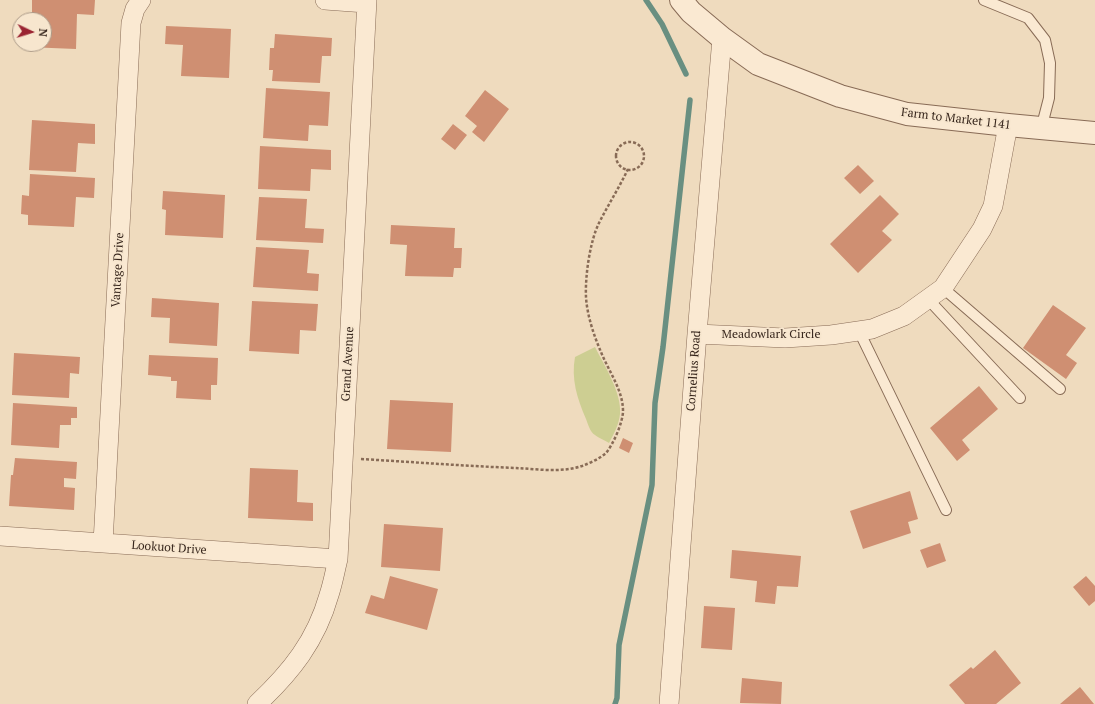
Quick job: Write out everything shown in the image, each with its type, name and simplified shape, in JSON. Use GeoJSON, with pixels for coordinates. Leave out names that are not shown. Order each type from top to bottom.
{"type":"FeatureCollection","features":[{"type":"Feature","properties":{"kind":"street","name":"Vantage Drive"},"geometry":{"type":"LineString","coordinates":[[103,543],[132,23],[135,9],[141,0]]}},
{"type":"Feature","properties":{"kind":"street"},"geometry":{"type":"LineString","coordinates":[[324,0],[367,1]]}},
{"type":"Feature","properties":{"kind":"street","name":"Farm to Market 1141"},"geometry":{"type":"LineString","coordinates":[[681,0],[691,12],[722,38],[758,64],[840,96],[907,114],[1008,126],[1095,133]]}},
{"type":"Feature","properties":{"kind":"street","name":"Grand Avenue"},"geometry":{"type":"LineString","coordinates":[[257,704],[280,682],[301,656],[318,625],[329,595],[338,559],[367,1]]}},
{"type":"Feature","properties":{"kind":"street","name":"Cornelius Road"},"geometry":{"type":"LineString","coordinates":[[669,704],[697,334],[722,38]]}},
{"type":"Feature","properties":{"kind":"street","name":"Meadowlark Circle"},"geometry":{"type":"LineString","coordinates":[[697,334],[786,338],[832,335],[872,329],[904,316],[943,288],[982,229],[993,206],[1008,126]]}},
{"type":"Feature","properties":{"kind":"street","name":"Lookuot Drive"},"geometry":{"type":"LineString","coordinates":[[0,536],[338,559]]}},
{"type":"Feature","properties":{"kind":"lane"},"geometry":{"type":"LineString","coordinates":[[984,0],[1028,18],[1045,40],[1050,63],[1049,98],[1041,129]]}},
{"type":"Feature","properties":{"kind":"lane"},"geometry":{"type":"LineString","coordinates":[[943,288],[1060,389]]}},
{"type":"Feature","properties":{"kind":"lane"},"geometry":{"type":"LineString","coordinates":[[928,299],[1020,398]]}},
{"type":"Feature","properties":{"kind":"lane"},"geometry":{"type":"LineString","coordinates":[[859,331],[946,510]]}},
{"type":"Feature","properties":{"kind":"path"},"geometry":{"type":"LineString","coordinates":[[630,142],[641,148],[643,160],[636,168],[628,169],[619,165],[616,159],[616,153],[619,147],[624,143],[630,142]]}},
{"type":"Feature","properties":{"kind":"path"},"geometry":{"type":"LineString","coordinates":[[343,458],[491,467],[569,469],[582,466],[597,459],[606,452],[612,444],[621,422],[623,412],[617,386],[596,340],[588,309],[586,297],[588,266],[595,233],[628,169]]}},
{"type":"Feature","properties":{"kind":"green space"},"geometry":{"type":"Polygon","coordinates":[[[595,347],[612,379],[620,406],[619,421],[609,443],[593,434],[590,430],[580,404],[574,381],[575,357],[595,347]]]}},
{"type":"Feature","properties":{"kind":"building"},"geometry":{"type":"Polygon","coordinates":[[[32,0],[95,0],[94,15],[77,14],[76,49],[52,48],[52,12],[32,12],[32,0]]]}},
{"type":"Feature","properties":{"kind":"building"},"geometry":{"type":"Polygon","coordinates":[[[166,26],[231,29],[229,78],[181,76],[183,45],[165,44],[166,26]]]}},
{"type":"Feature","properties":{"kind":"building"},"geometry":{"type":"Polygon","coordinates":[[[275,34],[332,38],[331,56],[322,56],[320,83],[272,81],[273,70],[269,70],[270,48],[274,48],[275,34]]]}},
{"type":"Feature","properties":{"kind":"building"},"geometry":{"type":"Polygon","coordinates":[[[266,88],[330,92],[328,126],[309,125],[308,141],[263,138],[266,88]]]}},
{"type":"Feature","properties":{"kind":"building"},"geometry":{"type":"Polygon","coordinates":[[[485,90],[509,109],[484,142],[472,132],[477,126],[465,116],[485,90]]]}},
{"type":"Feature","properties":{"kind":"building"},"geometry":{"type":"Polygon","coordinates":[[[32,120],[95,124],[95,144],[78,143],[76,172],[29,170],[32,120]]]}},
{"type":"Feature","properties":{"kind":"building"},"geometry":{"type":"Polygon","coordinates":[[[453,124],[467,135],[455,150],[441,139],[453,124]]]}},
{"type":"Feature","properties":{"kind":"building"},"geometry":{"type":"Polygon","coordinates":[[[260,146],[331,150],[331,170],[311,169],[310,191],[258,189],[260,146]]]}},
{"type":"Feature","properties":{"kind":"building"},"geometry":{"type":"Polygon","coordinates":[[[858,165],[874,181],[860,194],[844,178],[858,165]]]}},
{"type":"Feature","properties":{"kind":"building"},"geometry":{"type":"Polygon","coordinates":[[[30,174],[95,178],[94,198],[76,197],[74,227],[28,225],[28,215],[21,214],[22,195],[29,196],[30,174]]]}},
{"type":"Feature","properties":{"kind":"building"},"geometry":{"type":"Polygon","coordinates":[[[163,191],[225,195],[223,238],[165,235],[166,210],[162,209],[163,191]]]}},
{"type":"Feature","properties":{"kind":"building"},"geometry":{"type":"Polygon","coordinates":[[[880,195],[899,214],[882,231],[892,240],[858,273],[830,244],[880,195]]]}},
{"type":"Feature","properties":{"kind":"building"},"geometry":{"type":"Polygon","coordinates":[[[259,197],[307,199],[305,228],[324,229],[323,243],[256,240],[259,197]]]}},
{"type":"Feature","properties":{"kind":"building"},"geometry":{"type":"Polygon","coordinates":[[[391,225],[455,228],[454,248],[462,248],[461,268],[454,268],[453,277],[405,276],[407,245],[390,244],[391,225]]]}},
{"type":"Feature","properties":{"kind":"building"},"geometry":{"type":"Polygon","coordinates":[[[256,247],[309,250],[307,273],[319,274],[318,291],[253,287],[256,247]]]}},
{"type":"Feature","properties":{"kind":"building"},"geometry":{"type":"Polygon","coordinates":[[[152,298],[219,303],[217,346],[169,343],[170,318],[151,317],[152,298]]]}},
{"type":"Feature","properties":{"kind":"building"},"geometry":{"type":"Polygon","coordinates":[[[252,301],[318,304],[316,331],[300,330],[299,354],[249,351],[252,301]]]}},
{"type":"Feature","properties":{"kind":"building"},"geometry":{"type":"Polygon","coordinates":[[[1053,305],[1086,328],[1066,355],[1077,363],[1066,379],[1023,348],[1053,305]]]}},
{"type":"Feature","properties":{"kind":"building"},"geometry":{"type":"Polygon","coordinates":[[[14,353],[80,357],[79,374],[70,373],[69,398],[12,395],[14,353]]]}},
{"type":"Feature","properties":{"kind":"building"},"geometry":{"type":"Polygon","coordinates":[[[149,355],[218,358],[217,385],[211,385],[211,400],[176,398],[177,381],[171,381],[171,377],[148,375],[149,355]]]}},
{"type":"Feature","properties":{"kind":"building"},"geometry":{"type":"Polygon","coordinates":[[[979,386],[998,409],[962,440],[970,450],[957,461],[930,428],[979,386]]]}},
{"type":"Feature","properties":{"kind":"building"},"geometry":{"type":"Polygon","coordinates":[[[390,400],[453,403],[451,452],[387,449],[390,400]]]}},
{"type":"Feature","properties":{"kind":"building"},"geometry":{"type":"Polygon","coordinates":[[[13,403],[77,407],[77,418],[71,418],[71,425],[60,425],[59,448],[11,445],[13,403]]]}},
{"type":"Feature","properties":{"kind":"building"},"geometry":{"type":"Polygon","coordinates":[[[623,438],[633,443],[629,453],[619,448],[623,438]]]}},
{"type":"Feature","properties":{"kind":"building"},"geometry":{"type":"Polygon","coordinates":[[[15,458],[77,462],[76,479],[64,478],[64,487],[75,488],[74,510],[9,506],[11,475],[13,475],[15,458]]]}},
{"type":"Feature","properties":{"kind":"building"},"geometry":{"type":"Polygon","coordinates":[[[250,468],[298,470],[297,502],[313,503],[313,521],[248,518],[250,468]]]}},
{"type":"Feature","properties":{"kind":"building"},"geometry":{"type":"Polygon","coordinates":[[[910,491],[918,519],[908,522],[911,533],[863,549],[850,511],[910,491]]]}},
{"type":"Feature","properties":{"kind":"building"},"geometry":{"type":"Polygon","coordinates":[[[384,524],[443,528],[440,571],[381,567],[384,524]]]}},
{"type":"Feature","properties":{"kind":"building"},"geometry":{"type":"Polygon","coordinates":[[[940,543],[946,561],[927,568],[920,550],[940,543]]]}},
{"type":"Feature","properties":{"kind":"building"},"geometry":{"type":"Polygon","coordinates":[[[732,550],[801,556],[798,587],[777,586],[775,604],[755,602],[757,581],[730,578],[732,550]]]}},
{"type":"Feature","properties":{"kind":"building"},"geometry":{"type":"Polygon","coordinates":[[[390,576],[438,589],[427,630],[365,613],[371,595],[384,599],[390,576]]]}},
{"type":"Feature","properties":{"kind":"building"},"geometry":{"type":"Polygon","coordinates":[[[1086,576],[1095,586],[1095,601],[1089,606],[1073,587],[1086,576]]]}},
{"type":"Feature","properties":{"kind":"building"},"geometry":{"type":"Polygon","coordinates":[[[704,606],[735,608],[732,650],[701,648],[704,606]]]}},
{"type":"Feature","properties":{"kind":"building"},"geometry":{"type":"Polygon","coordinates":[[[995,650],[1021,683],[996,704],[965,704],[949,685],[971,667],[973,669],[995,650]]]}},
{"type":"Feature","properties":{"kind":"building"},"geometry":{"type":"Polygon","coordinates":[[[742,678],[782,682],[781,704],[740,703],[742,678]]]}},
{"type":"Feature","properties":{"kind":"building"},"geometry":{"type":"Polygon","coordinates":[[[1080,687],[1094,704],[1060,704],[1080,687]]]}},
{"type":"Feature","properties":{"kind":"waterway"},"geometry":{"type":"LineString","coordinates":[[646,0],[662,24],[686,74]]}},
{"type":"Feature","properties":{"kind":"waterway"},"geometry":{"type":"LineString","coordinates":[[615,704],[617,698],[619,645],[652,485],[655,403],[663,347],[690,100]]}}]}
